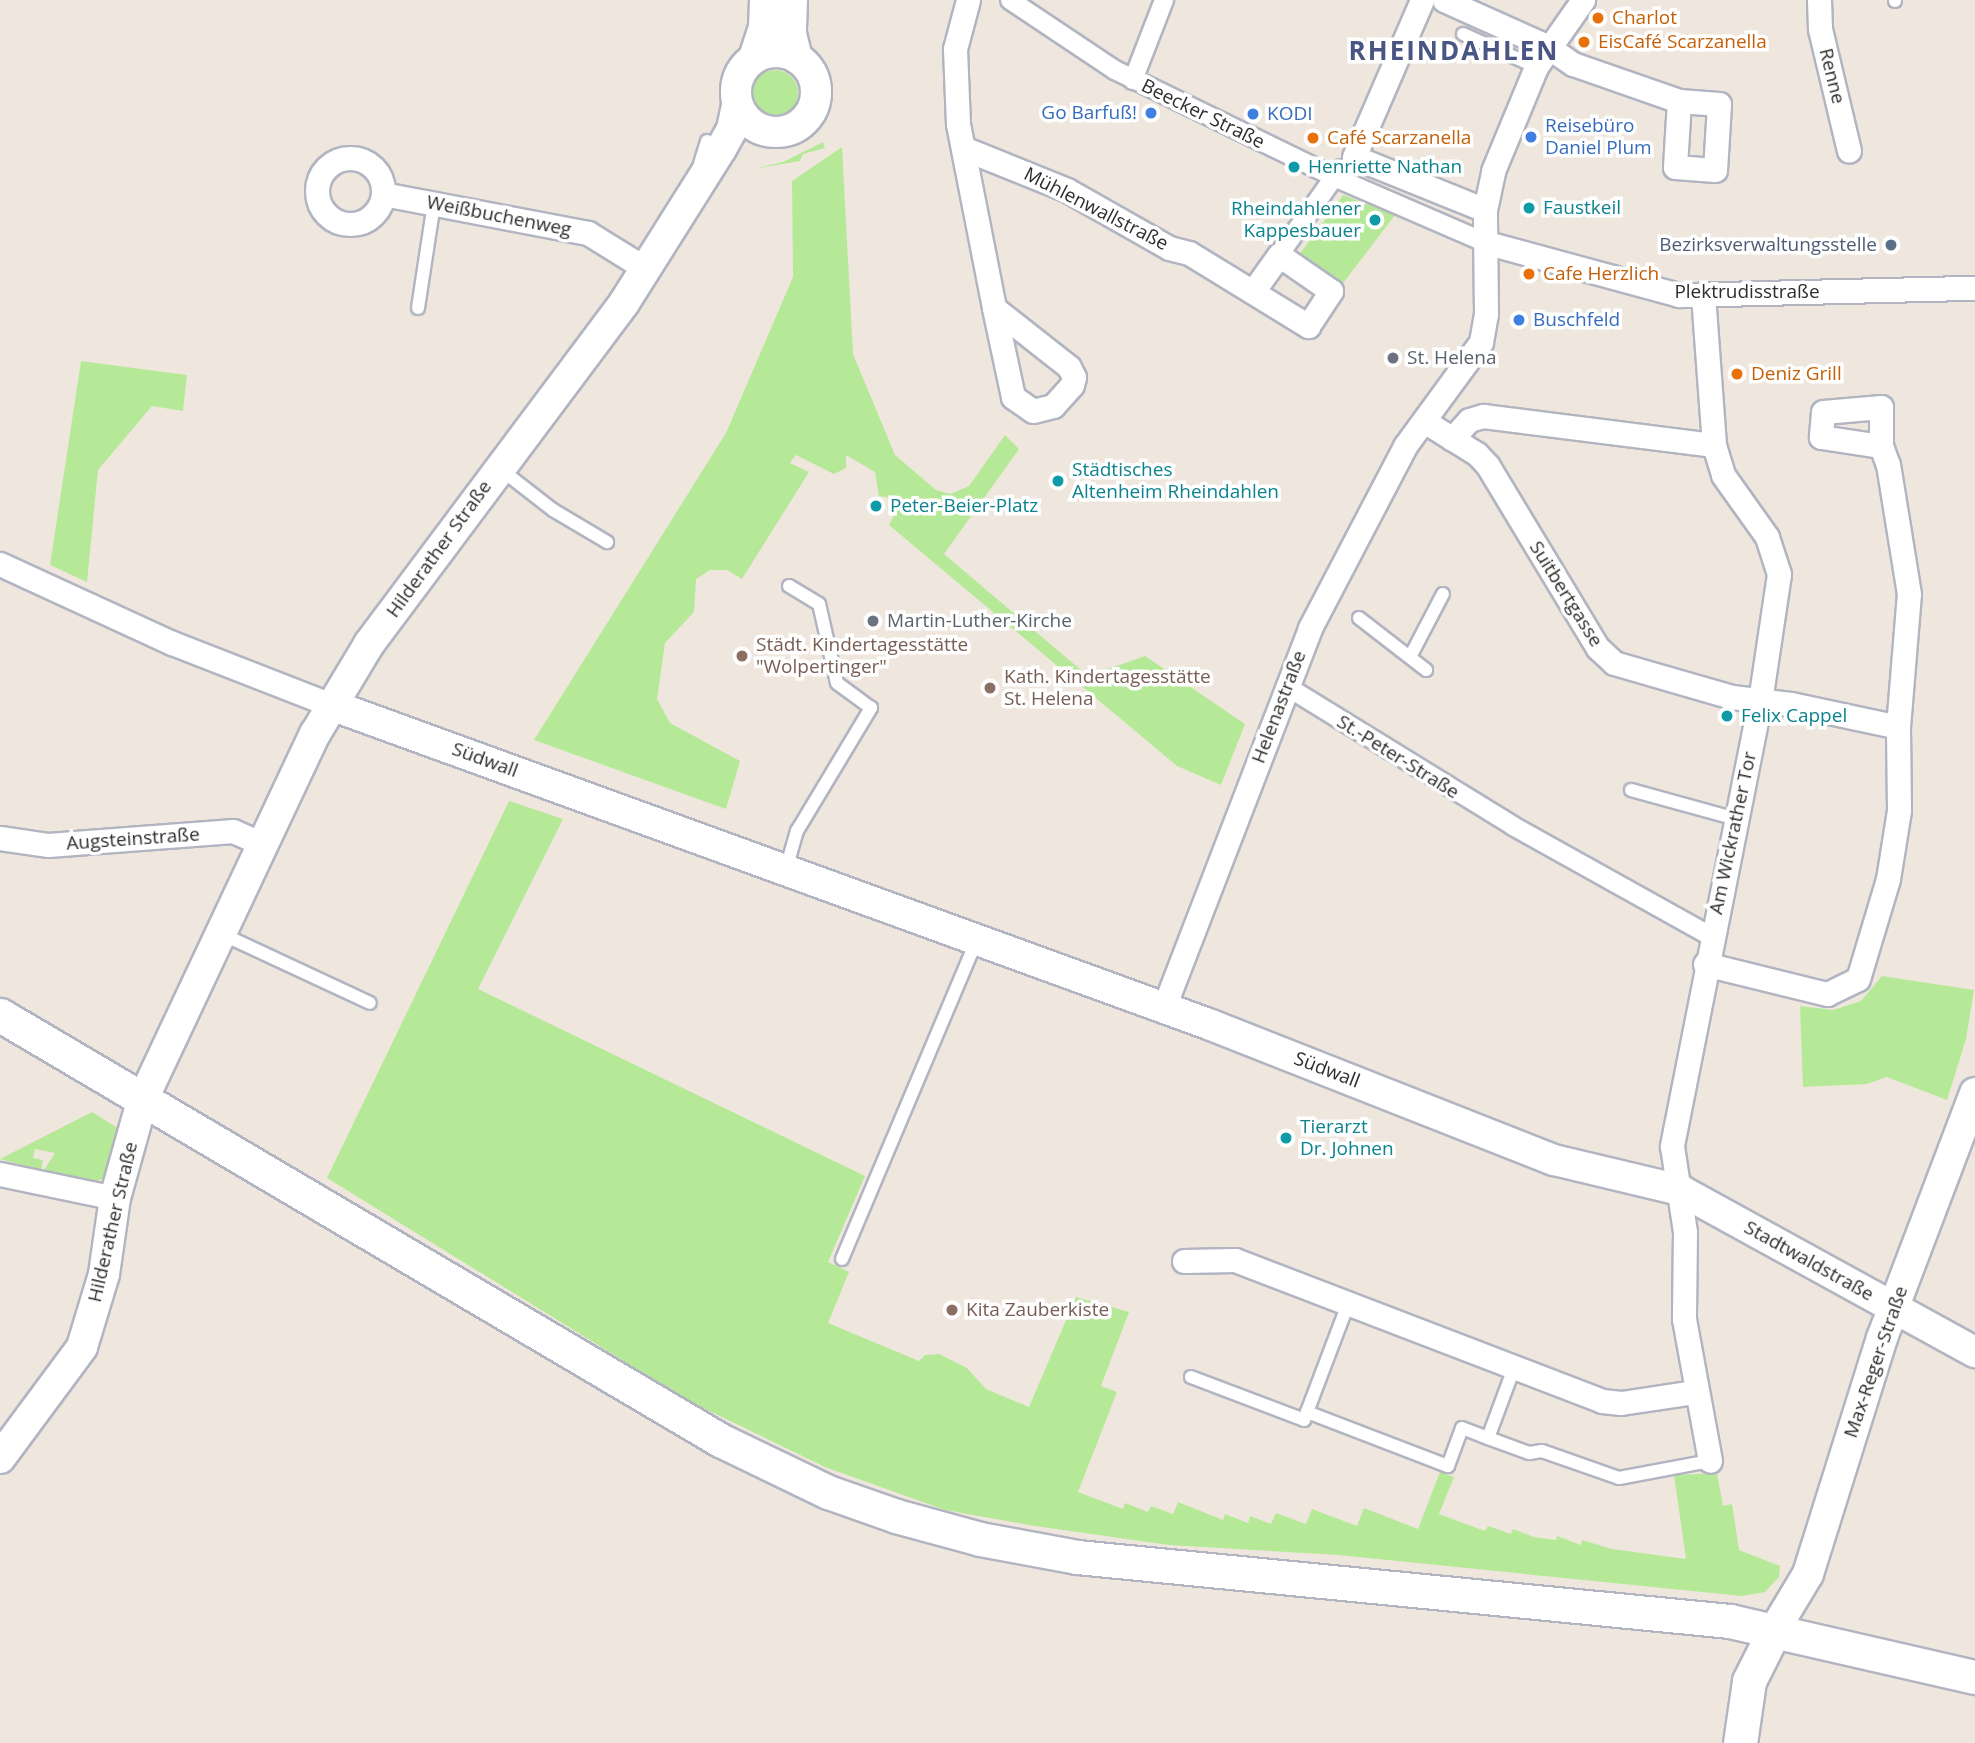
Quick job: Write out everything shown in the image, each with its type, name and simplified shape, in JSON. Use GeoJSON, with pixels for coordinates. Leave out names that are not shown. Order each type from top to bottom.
{"type":"FeatureCollection","features":[{"type":"Feature","properties":{"kind":"main road"},"geometry":{"type":"LineString","coordinates":[[0,1014],[142,1101],[720,1440],[828,1492],[896,1516],[980,1539],[1077,1558],[1639,1609],[1775,1629],[1975,1676]]}},
{"type":"Feature","properties":{"kind":"main road"},"geometry":{"type":"LineString","coordinates":[[1740,1743],[1749,1681],[1775,1629]]}},
{"type":"Feature","properties":{"kind":"street"},"geometry":{"type":"LineString","coordinates":[[754,58],[764,28],[765,0]]}},
{"type":"Feature","properties":{"kind":"street"},"geometry":{"type":"LineString","coordinates":[[968,0],[955,49],[958,124],[993,308]]}},
{"type":"Feature","properties":{"kind":"street","name":"Beecker Straße"},"geometry":{"type":"LineString","coordinates":[[1010,0],[1087,55],[1133,80],[1485,242]]}},
{"type":"Feature","properties":{"kind":"street"},"geometry":{"type":"LineString","coordinates":[[1133,80],[1164,0]]}},
{"type":"Feature","properties":{"kind":"street"},"geometry":{"type":"LineString","coordinates":[[1422,0],[1354,157],[1485,210]]}},
{"type":"Feature","properties":{"kind":"street"},"geometry":{"type":"LineString","coordinates":[[1444,0],[1547,47],[1573,64],[1679,101]]}},
{"type":"Feature","properties":{"kind":"street","name":"Helenastraße"},"geometry":{"type":"LineString","coordinates":[[1164,1007],[1286,686],[1332,597],[1392,468],[1481,342],[1486,314],[1485,210],[1493,171],[1536,67],[1547,47],[1583,0]]}},
{"type":"Feature","properties":{"kind":"street","name":"Renne"},"geometry":{"type":"LineString","coordinates":[[1819,0],[1821,29],[1849,151]]}},
{"type":"Feature","properties":{"kind":"street"},"geometry":{"type":"LineString","coordinates":[[754,58],[783,52],[797,33]]}},
{"type":"Feature","properties":{"kind":"street","name":"Hilderather Straße"},"geometry":{"type":"LineString","coordinates":[[700,183],[730,155],[774,133],[799,126],[814,106],[814,79],[797,33]]}},
{"type":"Feature","properties":{"kind":"street","name":"Hilderather Straße"},"geometry":{"type":"LineString","coordinates":[[0,1458],[82,1347],[104,1274],[115,1198],[142,1101],[331,705],[369,644],[646,269],[732,129],[737,105],[737,78],[754,58]]}},
{"type":"Feature","properties":{"kind":"street"},"geometry":{"type":"LineString","coordinates":[[737,105],[758,129],[774,133]]}},
{"type":"Feature","properties":{"kind":"street","name":"Mühlenwallstraße"},"geometry":{"type":"LineString","coordinates":[[963,148],[1067,190],[1169,248],[1189,253],[1254,290],[1308,326],[1331,291],[1279,255]]}},
{"type":"Feature","properties":{"kind":"street"},"geometry":{"type":"LineString","coordinates":[[1254,290],[1337,173]]}},
{"type":"Feature","properties":{"kind":"street","name":"Weißbuchenweg"},"geometry":{"type":"LineString","coordinates":[[383,194],[588,233],[646,269]]}},
{"type":"Feature","properties":{"kind":"street","name":"Plektrudisstraße"},"geometry":{"type":"LineString","coordinates":[[1485,242],[1679,295],[1975,288]]}},
{"type":"Feature","properties":{"kind":"street","name":"Am Wickrather Tor"},"geometry":{"type":"LineString","coordinates":[[1703,295],[1714,445],[1723,475],[1767,537],[1777,564],[1760,702],[1705,964],[1672,1146],[1680,1190],[1684,1319],[1695,1392],[1710,1461]]}},
{"type":"Feature","properties":{"kind":"street"},"geometry":{"type":"LineString","coordinates":[[1452,439],[1469,420],[1483,416],[1714,445]]}},
{"type":"Feature","properties":{"kind":"street","name":"Suitbertgasse"},"geometry":{"type":"LineString","coordinates":[[1424,421],[1488,466],[1598,648],[1614,663],[1760,702]]}},
{"type":"Feature","properties":{"kind":"street"},"geometry":{"type":"LineString","coordinates":[[1705,964],[1827,994],[1858,979],[1888,879],[1897,824],[1898,726],[1909,594],[1888,465],[1881,446]]}},
{"type":"Feature","properties":{"kind":"street","name":"Südwall"},"geometry":{"type":"LineString","coordinates":[[0,564],[172,643],[331,705],[1164,1007],[1554,1160],[1680,1190]]}},
{"type":"Feature","properties":{"kind":"street","name":"St.-Peter-Straße"},"geometry":{"type":"LineString","coordinates":[[1286,686],[1513,826],[1711,936]]}},
{"type":"Feature","properties":{"kind":"street"},"geometry":{"type":"LineString","coordinates":[[1760,702],[1791,704],[1898,726]]}},
{"type":"Feature","properties":{"kind":"street","name":"Augsteinstraße"},"geometry":{"type":"LineString","coordinates":[[0,838],[48,845],[233,831],[264,845]]}},
{"type":"Feature","properties":{"kind":"street","name":"Max-Reger-Straße"},"geometry":{"type":"LineString","coordinates":[[1775,1629],[1808,1574],[1893,1308],[1975,1093]]}},
{"type":"Feature","properties":{"kind":"street"},"geometry":{"type":"LineString","coordinates":[[0,1174],[115,1198]]}},
{"type":"Feature","properties":{"kind":"street","name":"Stadtwaldstraße"},"geometry":{"type":"LineString","coordinates":[[1680,1190],[1975,1352]]}},
{"type":"Feature","properties":{"kind":"street"},"geometry":{"type":"LineString","coordinates":[[1184,1261],[1235,1260],[1602,1401],[1621,1403],[1695,1392]]}},
{"type":"Feature","properties":{"kind":"lane"},"geometry":{"type":"LineString","coordinates":[[1463,34],[1536,67]]}},
{"type":"Feature","properties":{"kind":"lane"},"geometry":{"type":"LineString","coordinates":[[700,183],[700,160],[707,141]]}},
{"type":"Feature","properties":{"kind":"lane"},"geometry":{"type":"LineString","coordinates":[[418,308],[434,204]]}},
{"type":"Feature","properties":{"kind":"lane"},"geometry":{"type":"LineString","coordinates":[[499,468],[553,510],[607,542]]}},
{"type":"Feature","properties":{"kind":"lane"},"geometry":{"type":"LineString","coordinates":[[786,869],[797,831],[871,708],[838,683],[819,604],[789,586]]}},
{"type":"Feature","properties":{"kind":"lane"},"geometry":{"type":"LineString","coordinates":[[1410,657],[1443,594]]}},
{"type":"Feature","properties":{"kind":"lane"},"geometry":{"type":"LineString","coordinates":[[1359,618],[1426,670]]}},
{"type":"Feature","properties":{"kind":"lane"},"geometry":{"type":"LineString","coordinates":[[1631,790],[1736,818]]}},
{"type":"Feature","properties":{"kind":"lane"},"geometry":{"type":"LineString","coordinates":[[222,934],[370,1003]]}},
{"type":"Feature","properties":{"kind":"lane"},"geometry":{"type":"LineString","coordinates":[[842,1259],[977,940]]}},
{"type":"Feature","properties":{"kind":"lane"},"geometry":{"type":"LineString","coordinates":[[1191,1377],[1304,1420],[1348,1304]]}},
{"type":"Feature","properties":{"kind":"lane"},"geometry":{"type":"LineString","coordinates":[[1488,1438],[1514,1368]]}},
{"type":"Feature","properties":{"kind":"lane"},"geometry":{"type":"LineString","coordinates":[[1307,1412],[1448,1466],[1462,1429],[1529,1453],[1542,1451],[1619,1478],[1710,1461]]}},
{"type":"Feature","properties":{"kind":"green space"},"geometry":{"type":"Polygon","coordinates":[[[775,70],[791,77],[798,93],[791,109],[775,116],[759,109],[752,93],[759,77],[775,70]]]}},
{"type":"Feature","properties":{"kind":"green space"},"geometry":{"type":"Polygon","coordinates":[[[823,142],[825,148],[803,154],[800,161],[753,169],[783,162],[823,142]]]}},
{"type":"Feature","properties":{"kind":"green space"},"geometry":{"type":"Polygon","coordinates":[[[842,147],[853,354],[895,455],[936,490],[951,494],[969,486],[1005,435],[1019,449],[944,554],[1088,676],[1145,656],[1245,724],[1221,785],[1177,766],[889,525],[902,500],[879,496],[875,472],[846,455],[846,468],[834,474],[796,455],[790,463],[809,472],[742,579],[727,570],[710,570],[696,579],[694,612],[665,643],[657,699],[670,723],[740,761],[726,809],[534,740],[726,433],[793,277],[792,181],[842,147]]]}},
{"type":"Feature","properties":{"kind":"green space"},"geometry":{"type":"Polygon","coordinates":[[[1343,195],[1395,215],[1341,286],[1299,255],[1343,195]]]}},
{"type":"Feature","properties":{"kind":"green space"},"geometry":{"type":"Polygon","coordinates":[[[81,361],[187,375],[183,411],[152,406],[98,470],[87,582],[50,565],[81,361]]]}},
{"type":"Feature","properties":{"kind":"green space"},"geometry":{"type":"Polygon","coordinates":[[[509,801],[563,819],[478,989],[865,1176],[828,1262],[849,1272],[828,1323],[919,1361],[925,1355],[939,1354],[967,1368],[986,1389],[1029,1407],[1076,1297],[1129,1312],[1101,1386],[1117,1392],[1078,1492],[1123,1509],[1125,1503],[1148,1512],[1151,1506],[1173,1514],[1178,1502],[1223,1520],[1225,1514],[1248,1523],[1250,1516],[1271,1524],[1276,1513],[1306,1524],[1312,1509],[1357,1526],[1364,1508],[1418,1529],[1440,1472],[1454,1477],[1439,1514],[1485,1531],[1488,1526],[1511,1534],[1513,1529],[1534,1537],[1556,1540],[1557,1536],[1581,1545],[1582,1540],[1612,1549],[1686,1559],[1674,1475],[1717,1473],[1723,1506],[1732,1504],[1739,1550],[1780,1566],[1779,1577],[1765,1592],[1742,1596],[1338,1555],[1169,1545],[1035,1526],[945,1510],[825,1467],[687,1400],[327,1178],[509,801]]]}},
{"type":"Feature","properties":{"kind":"green space"},"geometry":{"type":"Polygon","coordinates":[[[1882,976],[1974,990],[1966,1039],[1947,1100],[1887,1077],[1867,1084],[1803,1087],[1800,1006],[1833,1010],[1861,1001],[1882,976]]]}},
{"type":"Feature","properties":{"kind":"green space"},"geometry":{"type":"Polygon","coordinates":[[[92,1112],[121,1130],[107,1177],[97,1181],[44,1170],[55,1153],[35,1149],[33,1158],[43,1160],[41,1170],[0,1159],[92,1112]]]}},
{"type":"Feature","properties":{"kind":"place","name":"Charlot"},"geometry":{"type":"Point","coordinates":[1598,18]}},
{"type":"Feature","properties":{"kind":"place","name":"EisCafé Scarzanella"},"geometry":{"type":"Point","coordinates":[1584,42]}},
{"type":"Feature","properties":{"kind":"place","name":"Go Barfuß!"},"geometry":{"type":"Point","coordinates":[1151,113]}},
{"type":"Feature","properties":{"kind":"place","name":"KODI"},"geometry":{"type":"Point","coordinates":[1253,114]}},
{"type":"Feature","properties":{"kind":"place","name":"Reisebüro Daniel Plum"},"geometry":{"type":"Point","coordinates":[1531,137]}},
{"type":"Feature","properties":{"kind":"place","name":"Café Scarzanella"},"geometry":{"type":"Point","coordinates":[1313,138]}},
{"type":"Feature","properties":{"kind":"place","name":"Henriette Nathan"},"geometry":{"type":"Point","coordinates":[1294,167]}},
{"type":"Feature","properties":{"kind":"place","name":"Faustkeil"},"geometry":{"type":"Point","coordinates":[1529,208]}},
{"type":"Feature","properties":{"kind":"place","name":"Rheindahlener Kappesbauer"},"geometry":{"type":"Point","coordinates":[1375,220]}},
{"type":"Feature","properties":{"kind":"place","name":"Bezirksverwaltungsstelle"},"geometry":{"type":"Point","coordinates":[1891,245]}},
{"type":"Feature","properties":{"kind":"place","name":"Cafe Herzlich"},"geometry":{"type":"Point","coordinates":[1529,274]}},
{"type":"Feature","properties":{"kind":"place","name":"Buschfeld"},"geometry":{"type":"Point","coordinates":[1519,320]}},
{"type":"Feature","properties":{"kind":"place","name":"St. Helena"},"geometry":{"type":"Point","coordinates":[1393,358]}},
{"type":"Feature","properties":{"kind":"place","name":"Deniz Grill"},"geometry":{"type":"Point","coordinates":[1737,374]}},
{"type":"Feature","properties":{"kind":"place","name":"Städtisches Altenheim Rheindahlen"},"geometry":{"type":"Point","coordinates":[1058,481]}},
{"type":"Feature","properties":{"kind":"place","name":"Peter-Beier-Platz"},"geometry":{"type":"Point","coordinates":[876,506]}},
{"type":"Feature","properties":{"kind":"place","name":"Martin-Luther-Kirche"},"geometry":{"type":"Point","coordinates":[873,621]}},
{"type":"Feature","properties":{"kind":"place","name":"Städt. Kindertagesstätte \"Wolpertinger\""},"geometry":{"type":"Point","coordinates":[742,656]}},
{"type":"Feature","properties":{"kind":"place","name":"Kath. Kindertagesstätte St. Helena"},"geometry":{"type":"Point","coordinates":[990,688]}},
{"type":"Feature","properties":{"kind":"place","name":"Felix Cappel"},"geometry":{"type":"Point","coordinates":[1727,716]}},
{"type":"Feature","properties":{"kind":"place","name":"Tierarzt Dr. Johnen"},"geometry":{"type":"Point","coordinates":[1286,1138]}},
{"type":"Feature","properties":{"kind":"place","name":"Kita Zauberkiste"},"geometry":{"type":"Point","coordinates":[952,1310]}},
{"type":"Feature","properties":{"kind":"district","name":"RHEINDAHLEN"},"geometry":{"type":"Point","coordinates":[1454,51]}}]}
